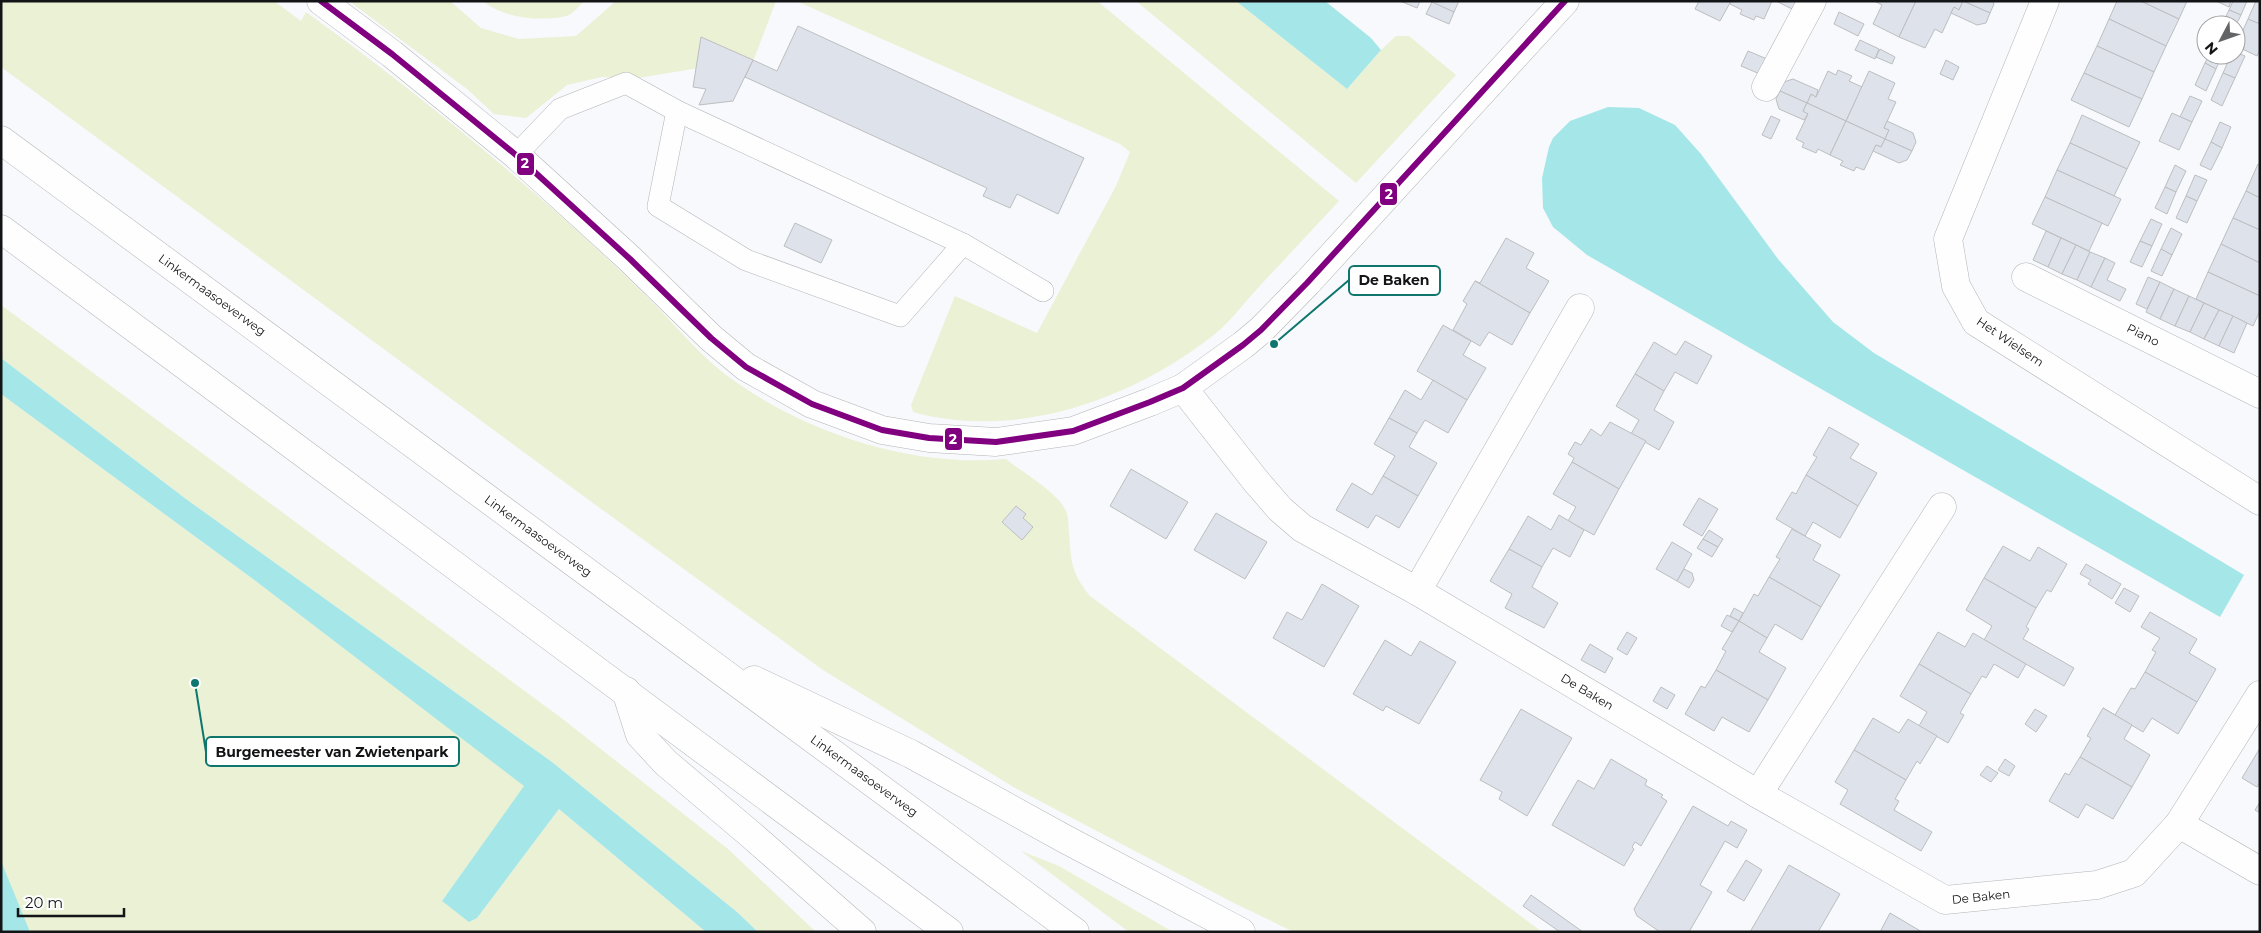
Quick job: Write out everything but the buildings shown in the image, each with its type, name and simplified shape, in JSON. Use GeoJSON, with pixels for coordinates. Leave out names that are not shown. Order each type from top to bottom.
{"type":"FeatureCollection","features":[{"type":"Feature","properties":{"kind":"main road"},"geometry":{"type":"LineString","coordinates":[[321,1],[392,54],[516,155],[630,259],[711,338],[746,367],[795,396],[838,415],[882,430],[929,438],[996,442],[1072,431],[1184,388],[1261,330],[1565,1]]}},
{"type":"Feature","properties":{"kind":"main road"},"geometry":{"type":"LineString","coordinates":[[1766,87],[1812,1]]}},
{"type":"Feature","properties":{"kind":"main road","name":"Het Wielsem"},"geometry":{"type":"LineString","coordinates":[[2045,1],[1948,239],[1956,286],[1976,322],[2260,501]]}},
{"type":"Feature","properties":{"kind":"main road","name":"Linkermaasoeverweg"},"geometry":{"type":"LineString","coordinates":[[1,140],[1075,932]]}},
{"type":"Feature","properties":{"kind":"main road"},"geometry":{"type":"LineString","coordinates":[[1,229],[949,932]]}},
{"type":"Feature","properties":{"kind":"main road","name":"Piano"},"geometry":{"type":"LineString","coordinates":[[2026,277],[2260,394]]}},
{"type":"Feature","properties":{"kind":"main road"},"geometry":{"type":"LineString","coordinates":[[1417,591],[1580,308]]}},
{"type":"Feature","properties":{"kind":"main road","name":"De Baken"},"geometry":{"type":"LineString","coordinates":[[1184,388],[1280,509],[1302,528],[1417,591],[1758,794],[1945,900],[2097,885],[2134,873],[2178,824],[2260,695]]}},
{"type":"Feature","properties":{"kind":"main road"},"geometry":{"type":"LineString","coordinates":[[1758,794],[1942,507]]}},
{"type":"Feature","properties":{"kind":"main road"},"geometry":{"type":"LineString","coordinates":[[696,652],[911,754],[1065,839],[1241,932]]}},
{"type":"Feature","properties":{"kind":"main road"},"geometry":{"type":"LineString","coordinates":[[626,691],[640,735],[666,763],[862,932]]}},
{"type":"Feature","properties":{"kind":"main road"},"geometry":{"type":"LineString","coordinates":[[2178,824],[2260,871]]}},
{"type":"Feature","properties":{"kind":"lane"},"geometry":{"type":"LineString","coordinates":[[516,155],[560,109],[626,83],[677,111],[963,244],[1043,291]]}},
{"type":"Feature","properties":{"kind":"lane"},"geometry":{"type":"LineString","coordinates":[[677,111],[658,206],[746,260],[900,316],[963,244]]}},
{"type":"Feature","properties":{"kind":"green space"},"geometry":{"type":"Polygon","coordinates":[[[1,1],[274,1],[301,21],[306,12],[401,83],[524,184],[623,273],[711,362],[751,392],[819,428],[856,441],[894,451],[931,457],[969,460],[1006,459],[1038,482],[1060,502],[1066,512],[1073,566],[1079,580],[1090,596],[1542,932],[1294,932],[1234,903],[1015,788],[823,670],[1,67],[1,1]]]}},
{"type":"Feature","properties":{"kind":"green space"},"geometry":{"type":"Polygon","coordinates":[[[349,1],[450,1],[481,28],[519,39],[576,36],[616,1],[776,1],[754,59],[638,78],[602,77],[567,85],[526,118],[494,114],[467,89],[349,1]]]}},
{"type":"Feature","properties":{"kind":"green space"},"geometry":{"type":"Polygon","coordinates":[[[483,1],[584,1],[568,15],[545,19],[511,15],[491,7],[483,1]]]}},
{"type":"Feature","properties":{"kind":"green space"},"geometry":{"type":"Polygon","coordinates":[[[796,1],[1097,1],[1339,201],[1221,329],[1183,357],[1148,378],[1111,395],[1072,408],[1033,417],[993,421],[952,420],[913,412],[911,405],[955,296],[1037,333],[1116,186],[1130,152],[1120,144],[796,1]]]}},
{"type":"Feature","properties":{"kind":"green space"},"geometry":{"type":"Polygon","coordinates":[[[1136,1],[1236,1],[1347,89],[1381,50],[1396,36],[1409,36],[1456,75],[1356,183],[1136,1]]]}},
{"type":"Feature","properties":{"kind":"green space"},"geometry":{"type":"Polygon","coordinates":[[[1,305],[560,717],[728,849],[816,932],[758,932],[737,912],[552,762],[186,499],[1,358],[1,305]]]}},
{"type":"Feature","properties":{"kind":"green space"},"geometry":{"type":"Polygon","coordinates":[[[1,394],[253,579],[525,786],[442,901],[477,918],[559,809],[706,932],[1,932],[1,394]]]}},
{"type":"Feature","properties":{"kind":"green space"},"geometry":{"type":"Polygon","coordinates":[[[1021,851],[1059,866],[1173,932],[1129,932],[1021,851]]]}},
{"type":"Feature","properties":{"kind":"water"},"geometry":{"type":"Polygon","coordinates":[[[1236,1],[1325,1],[1371,38],[1381,50],[1347,89],[1236,1]]]}},
{"type":"Feature","properties":{"kind":"water"},"geometry":{"type":"Polygon","coordinates":[[[1608,107],[1639,108],[1675,125],[1701,154],[1778,259],[1833,322],[1874,353],[2244,575],[2220,617],[1587,255],[1553,227],[1543,208],[1542,178],[1553,138],[1570,121],[1608,107]]]}},
{"type":"Feature","properties":{"kind":"water"},"geometry":{"type":"Polygon","coordinates":[[[1,358],[186,499],[552,762],[737,912],[758,932],[706,932],[559,809],[477,918],[469,922],[442,901],[524,786],[253,579],[1,394],[1,358]]]}},
{"type":"Feature","properties":{"kind":"water"},"geometry":{"type":"Polygon","coordinates":[[[1,861],[30,932],[1,932],[1,861]]]}},
{"type":"Feature","properties":{"kind":"transit line","name":"2"},"geometry":{"type":"LineString","coordinates":[[321,1],[392,54],[516,155],[630,259],[711,338],[746,367],[812,404],[882,430],[929,438],[996,442],[1073,431],[1150,402],[1183,388],[1243,345],[1261,330],[1307,283],[1565,1]]}},
{"type":"Feature","properties":{"kind":"place","name":"De Baken"},"geometry":{"type":"Point","coordinates":[1274,344]}},
{"type":"Feature","properties":{"kind":"place","name":"Burgemeester van Zwietenpark"},"geometry":{"type":"Point","coordinates":[195,683]}}]}
